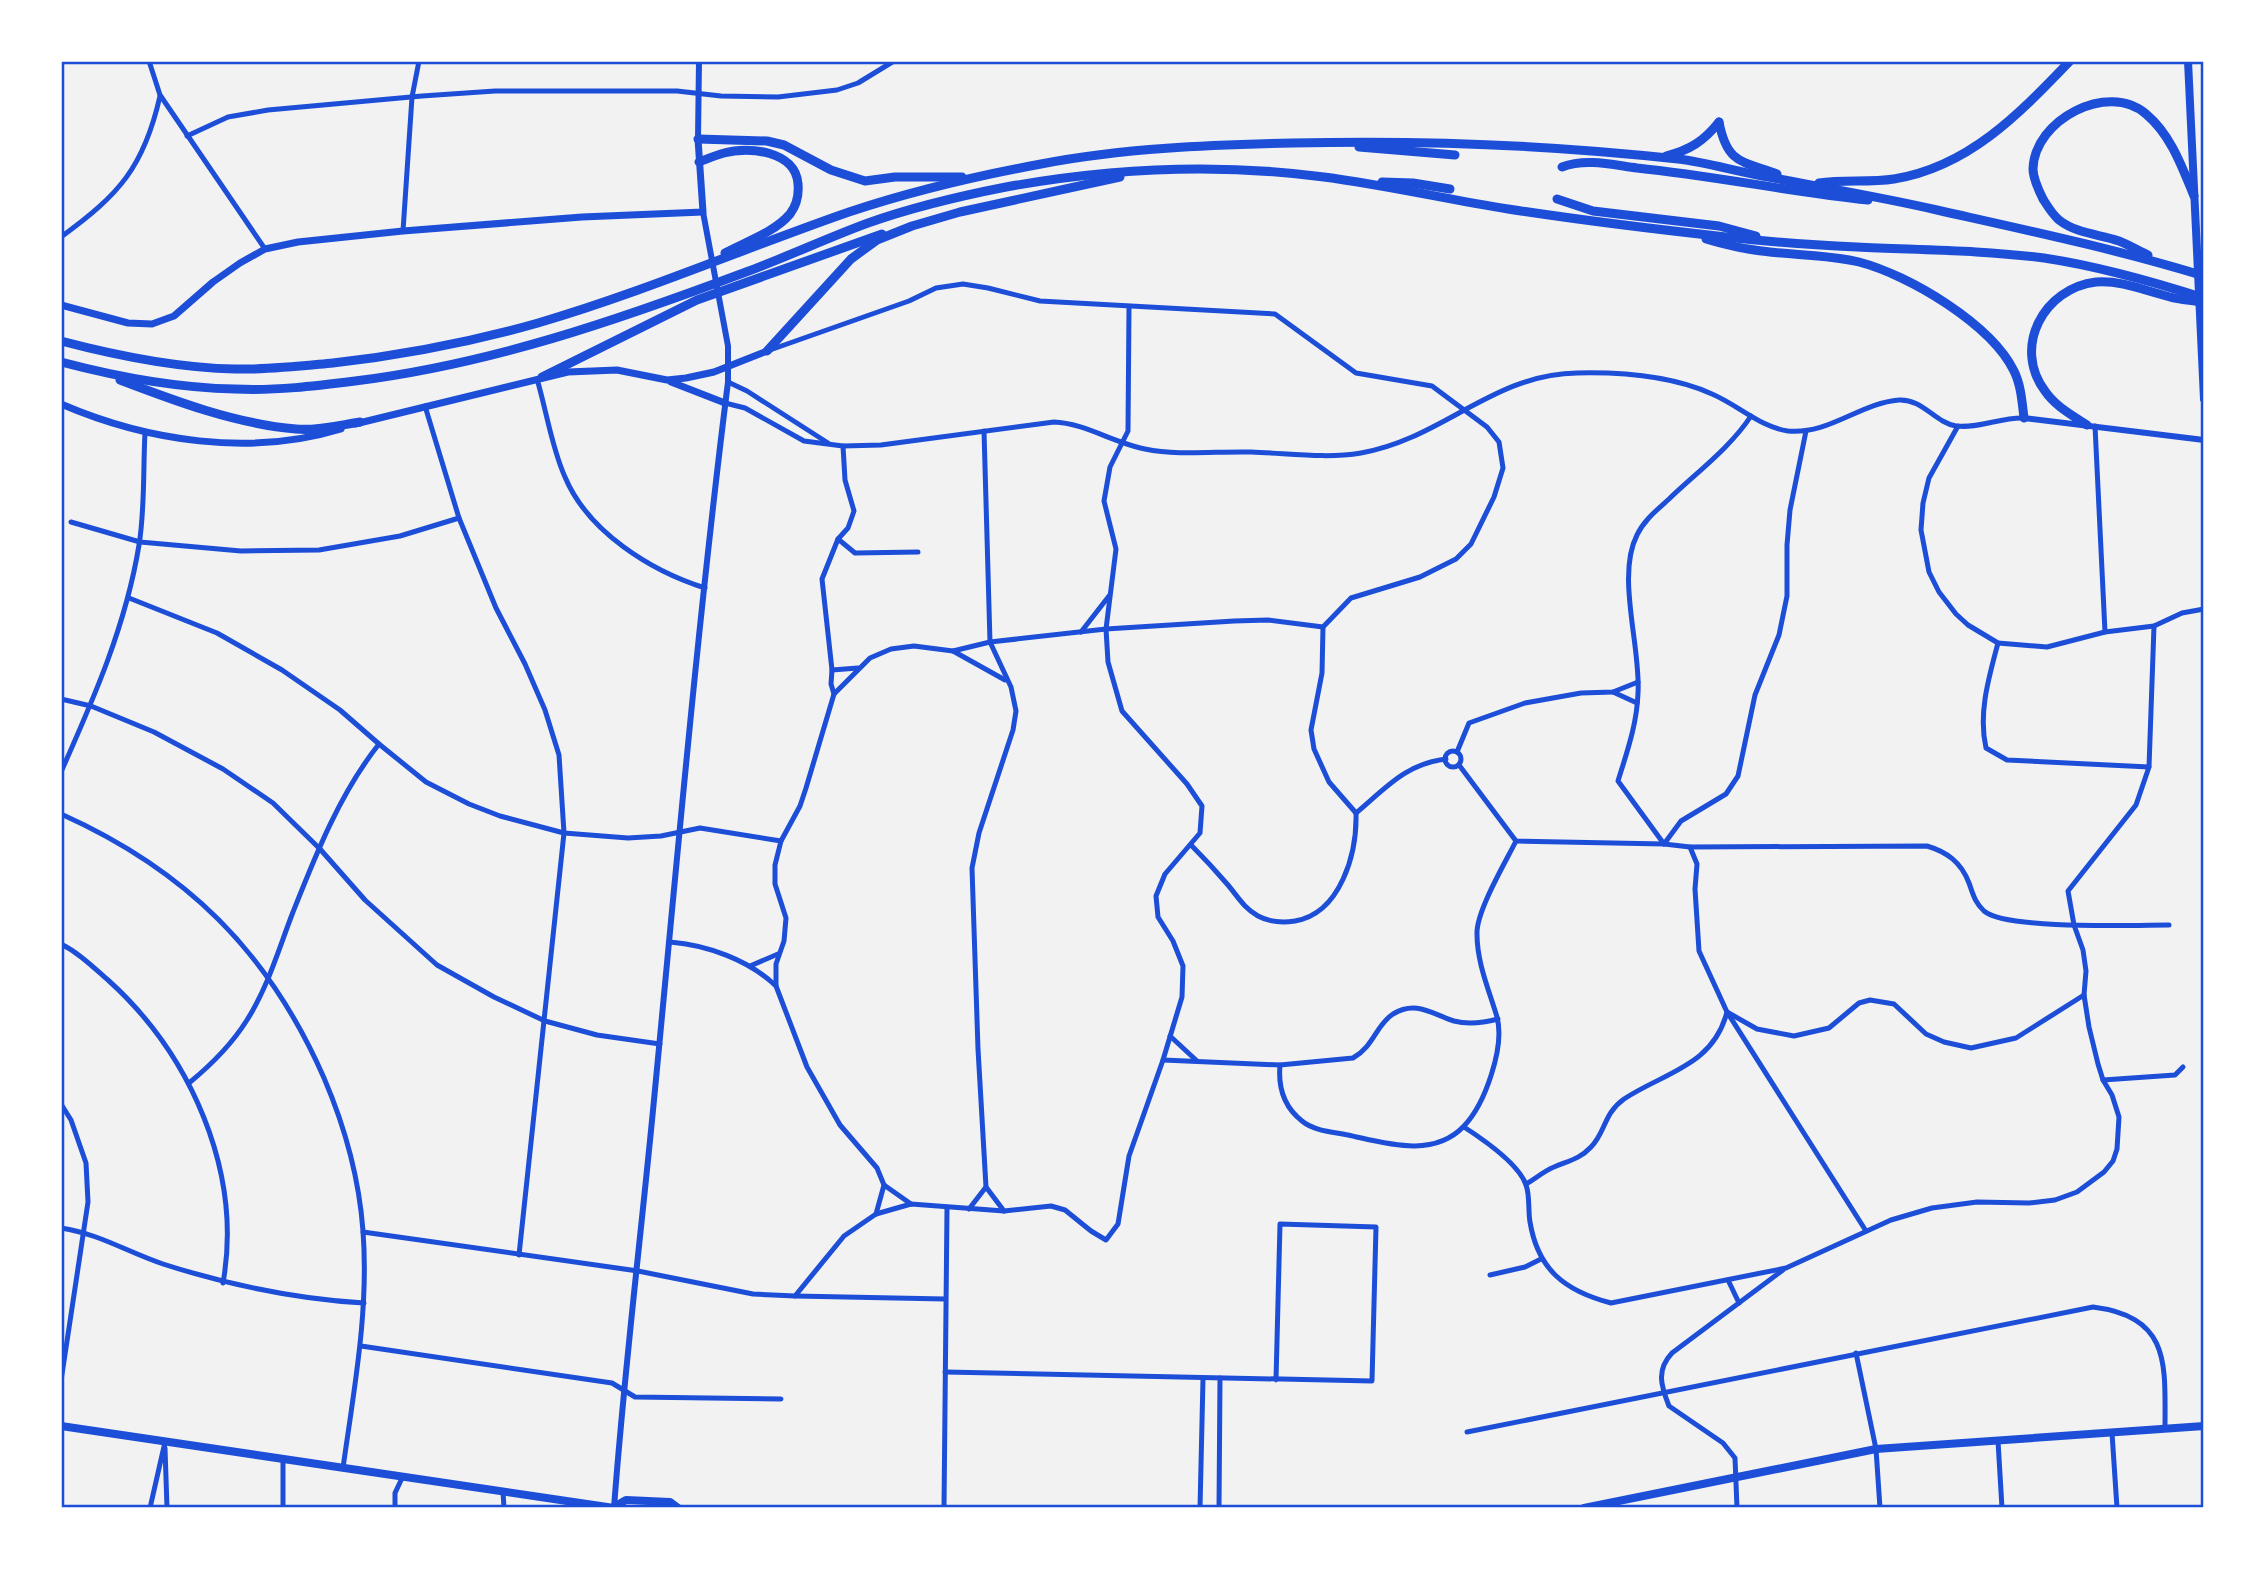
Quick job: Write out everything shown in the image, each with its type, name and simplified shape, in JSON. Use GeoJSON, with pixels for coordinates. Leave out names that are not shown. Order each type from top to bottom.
{"type":"FeatureCollection","features":[{"type":"Feature","properties":{"kind":"highway"},"geometry":{"type":"LineString","coordinates":[[1812,184],[1839,179],[1873,181],[1906,177],[1951,160],[1985,141],[2011,121],[2070,61]]}},
{"type":"Feature","properties":{"kind":"highway"},"geometry":{"type":"LineString","coordinates":[[2169,265],[2120,242],[2081,232],[2059,220],[2039,192],[2033,169],[2038,148],[2067,114],[2089,104],[2111,102],[2130,105],[2145,113],[2173,147],[2194,197]]}},
{"type":"Feature","properties":{"kind":"highway"},"geometry":{"type":"LineString","coordinates":[[1660,158],[1691,149],[1719,122],[1724,143],[1733,157],[1799,181]]}},
{"type":"Feature","properties":{"kind":"highway"},"geometry":{"type":"LineString","coordinates":[[698,139],[767,141],[784,145],[831,170],[865,181],[895,177],[978,177]]}},
{"type":"Feature","properties":{"kind":"highway"},"geometry":{"type":"LineString","coordinates":[[1318,143],[1455,155]]}},
{"type":"Feature","properties":{"kind":"highway"},"geometry":{"type":"LineString","coordinates":[[61,341],[172,364],[237,370],[381,358],[539,322],[914,192],[1047,162],[1212,146],[1423,143],[1685,160],[1912,204],[2101,247],[2204,276]]}},
{"type":"Feature","properties":{"kind":"highway"},"geometry":{"type":"LineString","coordinates":[[694,269],[776,226],[793,208],[799,189],[791,166],[772,153],[725,152],[699,162]]}},
{"type":"Feature","properties":{"kind":"highway"},"geometry":{"type":"LineString","coordinates":[[1562,167],[1582,162],[1825,196],[1912,204]]}},
{"type":"Feature","properties":{"kind":"highway"},"geometry":{"type":"LineString","coordinates":[[540,378],[697,300],[866,239],[983,207],[1146,170]]}},
{"type":"Feature","properties":{"kind":"highway"},"geometry":{"type":"LineString","coordinates":[[61,362],[102,373],[170,384],[235,390],[305,388],[380,378],[462,363],[539,344],[621,318],[755,269],[869,222],[903,212],[1017,185],[1146,170],[1251,170],[1356,182],[1524,211],[1781,242],[2015,254],[2083,265],[2175,294]]}},
{"type":"Feature","properties":{"kind":"highway"},"geometry":{"type":"LineString","coordinates":[[1356,182],[1413,183],[1450,189]]}},
{"type":"Feature","properties":{"kind":"highway"},"geometry":{"type":"LineString","coordinates":[[1558,200],[1593,211],[1719,226],[1781,242]]}},
{"type":"Feature","properties":{"kind":"highway"},"geometry":{"type":"LineString","coordinates":[[767,351],[856,254],[877,240],[912,226]]}},
{"type":"Feature","properties":{"kind":"highway"},"geometry":{"type":"LineString","coordinates":[[1667,230],[1749,250],[1847,260],[1895,276],[1958,313],[2000,351],[2017,380],[2024,418]]}},
{"type":"Feature","properties":{"kind":"highway"},"geometry":{"type":"LineString","coordinates":[[2091,425],[2053,401],[2043,390],[2034,370],[2032,340],[2043,312],[2066,292],[2095,282],[2127,285],[2204,300]]}},
{"type":"Feature","properties":{"kind":"highway"},"geometry":{"type":"LineString","coordinates":[[102,373],[161,396],[254,423],[299,429],[360,422]]}},
{"type":"Feature","properties":{"kind":"main road"},"geometry":{"type":"LineString","coordinates":[[2188,61],[2204,399]]}},
{"type":"Feature","properties":{"kind":"main road"},"geometry":{"type":"LineString","coordinates":[[61,306],[128,323],[141,325],[162,322],[174,316],[240,263],[265,249],[298,242],[582,217],[703,212],[698,139]]}},
{"type":"Feature","properties":{"kind":"main road"},"geometry":{"type":"LineString","coordinates":[[667,380],[703,375],[767,351]]}},
{"type":"Feature","properties":{"kind":"main road"},"geometry":{"type":"LineString","coordinates":[[61,404],[115,425],[145,433],[184,439],[270,442],[315,436],[360,422],[540,378],[601,369],[634,372],[667,380],[725,403]]}},
{"type":"Feature","properties":{"kind":"main road"},"geometry":{"type":"LineString","coordinates":[[61,1426],[614,1508],[626,1500],[670,1502],[678,1508]]}},
{"type":"Feature","properties":{"kind":"main road"},"geometry":{"type":"LineString","coordinates":[[1584,1508],[1876,1450],[2204,1426]]}},
{"type":"Feature","properties":{"kind":"street"},"geometry":{"type":"LineString","coordinates":[[149,61],[160,95],[265,249]]}},
{"type":"Feature","properties":{"kind":"street"},"geometry":{"type":"LineString","coordinates":[[403,231],[412,97],[419,61]]}},
{"type":"Feature","properties":{"kind":"street"},"geometry":{"type":"LineString","coordinates":[[698,139],[699,61]]}},
{"type":"Feature","properties":{"kind":"street"},"geometry":{"type":"LineString","coordinates":[[187,136],[228,117],[268,110],[495,91],[677,91],[778,97],[836,90],[858,83],[894,61]]}},
{"type":"Feature","properties":{"kind":"street"},"geometry":{"type":"LineString","coordinates":[[61,237],[105,204],[120,187],[136,163],[153,128],[160,95]]}},
{"type":"Feature","properties":{"kind":"street"},"geometry":{"type":"LineString","coordinates":[[614,1508],[680,832],[728,382],[729,365],[723,316],[703,212]]}},
{"type":"Feature","properties":{"kind":"street"},"geometry":{"type":"LineString","coordinates":[[767,351],[952,284],[976,285],[1040,301],[1275,314],[1356,373],[1432,386],[1487,427],[1499,442],[1503,468],[1494,497],[1471,544],[1456,559],[1420,577],[1351,598],[1324,627],[1322,673],[1311,730],[1314,749],[1329,782],[1356,813],[1354,845],[1346,872],[1337,888],[1320,910],[1302,920],[1276,922],[1256,915],[1240,902],[1230,887],[1191,845]]}},
{"type":"Feature","properties":{"kind":"street"},"geometry":{"type":"LineString","coordinates":[[795,1296],[844,1236],[876,1214],[911,1204],[1004,1211],[1051,1206],[1065,1210],[1106,1240],[1118,1224],[1129,1156],[1182,997],[1183,966],[1158,917],[1156,896],[1165,874],[1200,833],[1202,806],[1187,784],[1122,711],[1108,662],[1107,629],[1116,549],[1104,501],[1110,467],[1129,430],[1129,307]]}},
{"type":"Feature","properties":{"kind":"street"},"geometry":{"type":"LineString","coordinates":[[725,403],[745,408],[804,441],[843,446],[881,445],[1061,422],[1122,443],[1171,452],[1346,455],[1372,451],[1400,442],[1509,386],[1548,374],[1579,373],[1645,377],[1686,385],[1718,396],[1775,428],[1806,431],[1826,426],[1880,404],[1901,400],[1918,404],[1940,420],[1958,426],[2024,418],[2204,440]]}},
{"type":"Feature","properties":{"kind":"street"},"geometry":{"type":"LineString","coordinates":[[540,378],[565,478],[584,507],[601,526],[642,560],[705,588]]}},
{"type":"Feature","properties":{"kind":"street"},"geometry":{"type":"LineString","coordinates":[[728,382],[747,391],[830,444]]}},
{"type":"Feature","properties":{"kind":"street"},"geometry":{"type":"LineString","coordinates":[[425,406],[459,518],[496,608],[525,664],[559,755],[564,833],[519,1255]]}},
{"type":"Feature","properties":{"kind":"street"},"geometry":{"type":"LineString","coordinates":[[1664,844],[1618,781],[1635,727],[1637,703],[1638,682],[1629,566],[1635,538],[1652,514],[1731,440],[1751,416]]}},
{"type":"Feature","properties":{"kind":"street"},"geometry":{"type":"LineString","coordinates":[[2091,425],[2105,632]]}},
{"type":"Feature","properties":{"kind":"street"},"geometry":{"type":"LineString","coordinates":[[1958,426],[1926,485],[1922,513],[1923,548],[1929,572],[1948,605],[1968,625],[1998,643],[2047,647],[2105,632],[2154,626],[2182,613],[2204,609]]}},
{"type":"Feature","properties":{"kind":"street"},"geometry":{"type":"LineString","coordinates":[[984,431],[990,642],[1015,699],[1016,711],[1013,730],[979,833],[972,868],[986,1187],[1004,1211]]}},
{"type":"Feature","properties":{"kind":"street"},"geometry":{"type":"LineString","coordinates":[[1664,844],[1681,821],[1726,794],[1738,776],[1755,695],[1779,635],[1787,596],[1790,510],[1806,431]]}},
{"type":"Feature","properties":{"kind":"street"},"geometry":{"type":"LineString","coordinates":[[61,772],[116,640],[129,598],[140,542],[145,433]]}},
{"type":"Feature","properties":{"kind":"street"},"geometry":{"type":"LineString","coordinates":[[834,694],[822,579],[838,539],[848,528],[854,511],[845,480],[843,446]]}},
{"type":"Feature","properties":{"kind":"street"},"geometry":{"type":"LineString","coordinates":[[71,522],[140,542],[241,551],[319,550],[400,536],[459,518]]}},
{"type":"Feature","properties":{"kind":"street"},"geometry":{"type":"LineString","coordinates":[[838,539],[855,553],[918,552]]}},
{"type":"Feature","properties":{"kind":"street"},"geometry":{"type":"LineString","coordinates":[[1081,632],[1111,593]]}},
{"type":"Feature","properties":{"kind":"street"},"geometry":{"type":"LineString","coordinates":[[129,598],[217,633],[282,670],[340,710],[426,782],[500,816],[564,833],[628,838],[700,828],[781,841]]}},
{"type":"Feature","properties":{"kind":"street"},"geometry":{"type":"LineString","coordinates":[[911,1204],[884,1185],[877,1168],[840,1125],[807,1066],[776,986],[778,954],[786,928],[784,906],[775,884],[775,865],[781,841],[800,806],[834,694],[870,658],[891,649],[914,646],[953,651],[990,642],[1107,629],[1268,620],[1324,627]]}},
{"type":"Feature","properties":{"kind":"street"},"geometry":{"type":"LineString","coordinates":[[1737,1508],[1735,1458],[1729,1449],[1669,1406],[1660,1374],[1665,1361],[1786,1268],[1866,1231],[1908,1214],[1949,1205],[2055,1200],[2090,1184],[2113,1161],[2120,1130],[2119,1117],[2112,1095],[2103,1080],[2089,1027],[2084,995],[2086,971],[2083,950],[2074,925],[2068,891],[2136,804],[2148,766],[2154,626]]}},
{"type":"Feature","properties":{"kind":"street"},"geometry":{"type":"LineString","coordinates":[[1998,643],[1983,714],[1982,729],[1986,748],[2007,760],[2148,766]]}},
{"type":"Feature","properties":{"kind":"street"},"geometry":{"type":"LineString","coordinates":[[953,651],[1006,680]]}},
{"type":"Feature","properties":{"kind":"street"},"geometry":{"type":"LineString","coordinates":[[832,670],[858,668]]}},
{"type":"Feature","properties":{"kind":"street"},"geometry":{"type":"LineString","coordinates":[[1457,752],[1469,723],[1505,709],[1572,694],[1613,692],[1638,682]]}},
{"type":"Feature","properties":{"kind":"street"},"geometry":{"type":"LineString","coordinates":[[1613,692],[1637,703]]}},
{"type":"Feature","properties":{"kind":"street"},"geometry":{"type":"LineString","coordinates":[[61,699],[90,706],[154,732],[223,769],[273,803],[320,849],[365,900],[437,965],[494,997],[545,1021],[597,1035],[660,1044]]}},
{"type":"Feature","properties":{"kind":"street"},"geometry":{"type":"LineString","coordinates":[[189,1083],[237,1035],[249,1018],[269,978],[320,849],[349,787],[379,744]]}},
{"type":"Feature","properties":{"kind":"street"},"geometry":{"type":"LineString","coordinates":[[1446,759],[1450,752],[1457,752]]}},
{"type":"Feature","properties":{"kind":"street"},"geometry":{"type":"LineString","coordinates":[[1457,752],[1461,757],[1459,765]]}},
{"type":"Feature","properties":{"kind":"street"},"geometry":{"type":"LineString","coordinates":[[1356,813],[1406,770],[1423,763],[1446,759]]}},
{"type":"Feature","properties":{"kind":"street"},"geometry":{"type":"LineString","coordinates":[[1446,759],[1451,766],[1459,765]]}},
{"type":"Feature","properties":{"kind":"street"},"geometry":{"type":"LineString","coordinates":[[1459,765],[1516,841]]}},
{"type":"Feature","properties":{"kind":"street"},"geometry":{"type":"LineString","coordinates":[[61,814],[102,832],[170,877],[220,920],[269,978],[301,1028],[342,1120],[356,1176],[363,1232],[364,1303],[361,1346],[342,1468]]}},
{"type":"Feature","properties":{"kind":"street"},"geometry":{"type":"LineString","coordinates":[[1516,841],[1664,844],[1689,847],[1927,846],[1955,860],[1964,871],[1979,906],[1995,918],[2074,925],[2169,925]]}},
{"type":"Feature","properties":{"kind":"street"},"geometry":{"type":"LineString","coordinates":[[1280,1065],[1279,1076],[1288,1106],[1311,1127],[1409,1147],[1438,1142],[1464,1127],[1483,1095],[1492,1071],[1498,1019],[1487,989],[1476,932],[1488,899],[1516,841]]}},
{"type":"Feature","properties":{"kind":"street"},"geometry":{"type":"LineString","coordinates":[[1689,847],[1697,864],[1695,889],[1699,951],[1727,1012],[1866,1231]]}},
{"type":"Feature","properties":{"kind":"street"},"geometry":{"type":"LineString","coordinates":[[670,942],[688,944],[750,966],[776,986]]}},
{"type":"Feature","properties":{"kind":"street"},"geometry":{"type":"LineString","coordinates":[[61,944],[76,951],[128,999],[189,1083],[204,1116],[214,1149],[226,1206],[227,1247],[223,1283]]}},
{"type":"Feature","properties":{"kind":"street"},"geometry":{"type":"LineString","coordinates":[[750,966],[778,954]]}},
{"type":"Feature","properties":{"kind":"street"},"geometry":{"type":"LineString","coordinates":[[1727,1012],[1757,1029],[1794,1036],[1829,1028],[1859,1003],[1870,1000],[1894,1004],[1926,1034],[1944,1042],[1971,1048],[2016,1038],[2084,995]]}},
{"type":"Feature","properties":{"kind":"street"},"geometry":{"type":"LineString","coordinates":[[1163,1060],[1280,1065],[1353,1058],[1372,1043],[1385,1020],[1400,1010],[1412,1008],[1433,1011],[1464,1023],[1498,1019]]}},
{"type":"Feature","properties":{"kind":"street"},"geometry":{"type":"LineString","coordinates":[[1526,1184],[1590,1149],[1609,1114],[1625,1099],[1697,1059],[1719,1033],[1727,1012]]}},
{"type":"Feature","properties":{"kind":"street"},"geometry":{"type":"LineString","coordinates":[[1170,1036],[1197,1061]]}},
{"type":"Feature","properties":{"kind":"street"},"geometry":{"type":"LineString","coordinates":[[2103,1080],[2175,1075],[2183,1067]]}},
{"type":"Feature","properties":{"kind":"street"},"geometry":{"type":"LineString","coordinates":[[61,1104],[71,1120],[86,1163],[88,1202],[61,1381]]}},
{"type":"Feature","properties":{"kind":"street"},"geometry":{"type":"LineString","coordinates":[[1464,1127],[1500,1153],[1526,1184],[1530,1223],[1541,1259],[1555,1276],[1574,1290],[1593,1299],[1611,1303],[1786,1268]]}},
{"type":"Feature","properties":{"kind":"street"},"geometry":{"type":"LineString","coordinates":[[876,1214],[884,1185]]}},
{"type":"Feature","properties":{"kind":"street"},"geometry":{"type":"LineString","coordinates":[[969,1209],[986,1187]]}},
{"type":"Feature","properties":{"kind":"street"},"geometry":{"type":"LineString","coordinates":[[944,1508],[947,1208]]}},
{"type":"Feature","properties":{"kind":"street"},"geometry":{"type":"LineString","coordinates":[[945,1372],[1203,1379],[1220,1378],[1276,1380],[1372,1381],[1376,1227],[1280,1224],[1276,1380]]}},
{"type":"Feature","properties":{"kind":"street"},"geometry":{"type":"LineString","coordinates":[[61,1228],[83,1231],[159,1263],[223,1283],[272,1293],[364,1303]]}},
{"type":"Feature","properties":{"kind":"street"},"geometry":{"type":"LineString","coordinates":[[363,1232],[638,1271],[753,1294],[945,1300]]}},
{"type":"Feature","properties":{"kind":"street"},"geometry":{"type":"LineString","coordinates":[[1490,1275],[1525,1267],[1541,1259]]}},
{"type":"Feature","properties":{"kind":"street"},"geometry":{"type":"LineString","coordinates":[[1728,1280],[1740,1303]]}},
{"type":"Feature","properties":{"kind":"street"},"geometry":{"type":"LineString","coordinates":[[1466,1432],[2093,1307],[2116,1310],[2138,1320],[2158,1342],[2165,1380],[2165,1429]]}},
{"type":"Feature","properties":{"kind":"street"},"geometry":{"type":"LineString","coordinates":[[361,1346],[612,1383],[641,1397],[780,1399]]}},
{"type":"Feature","properties":{"kind":"street"},"geometry":{"type":"LineString","coordinates":[[1856,1353],[1876,1450],[1880,1508]]}},
{"type":"Feature","properties":{"kind":"street"},"geometry":{"type":"LineString","coordinates":[[1219,1508],[1220,1378]]}},
{"type":"Feature","properties":{"kind":"street"},"geometry":{"type":"LineString","coordinates":[[1200,1508],[1203,1379]]}},
{"type":"Feature","properties":{"kind":"street"},"geometry":{"type":"LineString","coordinates":[[2112,1433],[2117,1508]]}},
{"type":"Feature","properties":{"kind":"street"},"geometry":{"type":"LineString","coordinates":[[1998,1441],[2003,1508]]}},
{"type":"Feature","properties":{"kind":"street"},"geometry":{"type":"LineString","coordinates":[[150,1508],[165,1442]]}},
{"type":"Feature","properties":{"kind":"street"},"geometry":{"type":"LineString","coordinates":[[165,1442],[167,1508]]}},
{"type":"Feature","properties":{"kind":"street"},"geometry":{"type":"LineString","coordinates":[[1202,1446],[1220,1447]]}},
{"type":"Feature","properties":{"kind":"street"},"geometry":{"type":"LineString","coordinates":[[283,1459],[284,1508]]}},
{"type":"Feature","properties":{"kind":"street"},"geometry":{"type":"LineString","coordinates":[[395,1508],[395,1493],[403,1476]]}},
{"type":"Feature","properties":{"kind":"street"},"geometry":{"type":"LineString","coordinates":[[503,1492],[504,1508]]}}]}
